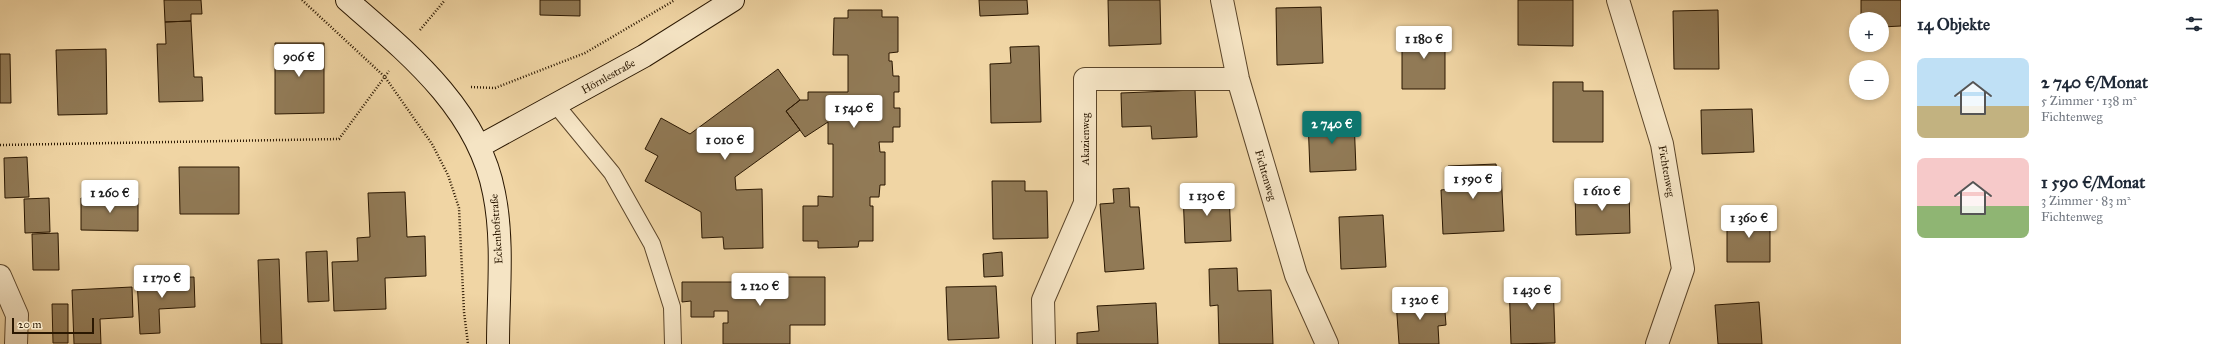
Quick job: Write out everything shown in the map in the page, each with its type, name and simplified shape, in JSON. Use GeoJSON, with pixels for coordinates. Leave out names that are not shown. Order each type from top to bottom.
{"type":"FeatureCollection","features":[{"type":"Feature","properties":{"kind":"street","name":"Eckenhofstraße"},"geometry":{"type":"LineString","coordinates":[[347,0],[403,50],[448,96],[480,146],[494,193],[498,241],[498,344]]}},
{"type":"Feature","properties":{"kind":"street","name":"Hörnlestraße"},"geometry":{"type":"LineString","coordinates":[[480,146],[644,56],[734,0]]}},
{"type":"Feature","properties":{"kind":"street","name":"Fichtenweg"},"geometry":{"type":"LineString","coordinates":[[1222,0],[1238,79],[1296,275],[1327,344]]}},
{"type":"Feature","properties":{"kind":"street","name":"Fichtenweg"},"geometry":{"type":"LineString","coordinates":[[1618,0],[1662,144],[1683,270],[1657,344]]}},
{"type":"Feature","properties":{"kind":"street","name":"Akazienweg"},"geometry":{"type":"LineString","coordinates":[[1044,344],[1044,300],[1085,203],[1085,79],[1238,79]]}},
{"type":"Feature","properties":{"kind":"street"},"geometry":{"type":"LineString","coordinates":[[0,276],[17,315],[16,344]]}},
{"type":"Feature","properties":{"kind":"lane"},"geometry":{"type":"LineString","coordinates":[[556,105],[612,173],[652,244],[672,307],[673,344]]}},
{"type":"Feature","properties":{"kind":"path"},"geometry":{"type":"LineString","coordinates":[[302,0],[385,77],[432,144],[448,175],[459,208],[464,312],[468,344]]}},
{"type":"Feature","properties":{"kind":"path"},"geometry":{"type":"LineString","coordinates":[[0,145],[339,139],[403,50],[444,0]]}},
{"type":"Feature","properties":{"kind":"path"},"geometry":{"type":"LineString","coordinates":[[466,83],[472,87],[495,88],[523,78],[585,53],[675,0]]}},
{"type":"Feature","properties":{"kind":"building"},"geometry":{"type":"Polygon","coordinates":[[[164,0],[201,0],[202,14],[191,14],[191,21],[165,22],[164,0]]]}},
{"type":"Feature","properties":{"kind":"building"},"geometry":{"type":"Polygon","coordinates":[[[540,0],[580,0],[580,16],[540,15],[540,0]]]}},
{"type":"Feature","properties":{"kind":"building"},"geometry":{"type":"Polygon","coordinates":[[[979,0],[1027,0],[1028,14],[980,16],[979,0]]]}},
{"type":"Feature","properties":{"kind":"building"},"geometry":{"type":"Polygon","coordinates":[[[1108,0],[1160,0],[1161,44],[1109,46],[1108,0]]]}},
{"type":"Feature","properties":{"kind":"building"},"geometry":{"type":"Polygon","coordinates":[[[1518,0],[1573,0],[1573,46],[1518,45],[1518,0]]]}},
{"type":"Feature","properties":{"kind":"building"},"geometry":{"type":"Polygon","coordinates":[[[1861,0],[1901,0],[1901,26],[1889,27],[1889,12],[1861,12],[1861,0]]]}},
{"type":"Feature","properties":{"kind":"building"},"geometry":{"type":"Polygon","coordinates":[[[1321,7],[1323,63],[1277,65],[1276,8],[1321,7]]]}},
{"type":"Feature","properties":{"kind":"building"},"geometry":{"type":"Polygon","coordinates":[[[848,10],[882,10],[882,17],[898,17],[898,52],[889,53],[889,61],[892,61],[893,76],[899,76],[899,92],[894,92],[894,108],[900,108],[900,127],[893,127],[893,142],[879,142],[880,152],[885,152],[885,185],[880,185],[879,197],[870,197],[870,206],[873,206],[873,241],[859,241],[858,247],[818,248],[818,241],[803,241],[803,206],[818,206],[818,196],[833,197],[833,144],[828,144],[828,122],[805,137],[786,111],[800,100],[808,100],[808,92],[848,92],[848,55],[833,55],[834,18],[848,18],[848,10]]]}},
{"type":"Feature","properties":{"kind":"building"},"geometry":{"type":"Polygon","coordinates":[[[1718,10],[1719,69],[1674,69],[1673,11],[1718,10]]]}},
{"type":"Feature","properties":{"kind":"building"},"geometry":{"type":"Polygon","coordinates":[[[191,21],[194,77],[202,77],[203,101],[159,102],[157,44],[166,44],[165,22],[191,21]]]}},
{"type":"Feature","properties":{"kind":"building"},"geometry":{"type":"Polygon","coordinates":[[[1402,31],[1445,31],[1445,89],[1402,89],[1402,31]]]}},
{"type":"Feature","properties":{"kind":"building"},"geometry":{"type":"Polygon","coordinates":[[[275,43],[324,43],[324,113],[275,114],[275,43]]]}},
{"type":"Feature","properties":{"kind":"building"},"geometry":{"type":"Polygon","coordinates":[[[1039,46],[1041,122],[991,123],[990,64],[1011,63],[1010,47],[1039,46]]]}},
{"type":"Feature","properties":{"kind":"building"},"geometry":{"type":"Polygon","coordinates":[[[106,49],[107,114],[58,115],[56,50],[106,49]]]}},
{"type":"Feature","properties":{"kind":"building"},"geometry":{"type":"Polygon","coordinates":[[[0,54],[10,54],[11,103],[0,103],[0,54]]]}},
{"type":"Feature","properties":{"kind":"building"},"geometry":{"type":"Polygon","coordinates":[[[778,69],[800,100],[786,111],[800,130],[735,177],[736,190],[762,189],[763,248],[724,249],[723,237],[702,238],[701,212],[645,181],[658,156],[645,149],[661,118],[690,134],[778,69]]]}},
{"type":"Feature","properties":{"kind":"building"},"geometry":{"type":"Polygon","coordinates":[[[1553,82],[1583,82],[1583,91],[1603,91],[1603,142],[1553,142],[1553,82]]]}},
{"type":"Feature","properties":{"kind":"building"},"geometry":{"type":"Polygon","coordinates":[[[1195,90],[1197,137],[1152,139],[1151,126],[1122,127],[1121,93],[1195,90]]]}},
{"type":"Feature","properties":{"kind":"building"},"geometry":{"type":"Polygon","coordinates":[[[1752,109],[1754,152],[1702,154],[1701,110],[1752,109]]]}},
{"type":"Feature","properties":{"kind":"building"},"geometry":{"type":"Polygon","coordinates":[[[1354,118],[1356,170],[1310,172],[1308,119],[1354,118]]]}},
{"type":"Feature","properties":{"kind":"building"},"geometry":{"type":"Polygon","coordinates":[[[27,157],[29,197],[5,198],[4,158],[27,157]]]}},
{"type":"Feature","properties":{"kind":"building"},"geometry":{"type":"Polygon","coordinates":[[[1496,164],[1497,172],[1501,172],[1504,231],[1443,234],[1441,190],[1449,189],[1448,166],[1496,164]]]}},
{"type":"Feature","properties":{"kind":"building"},"geometry":{"type":"Polygon","coordinates":[[[179,167],[239,167],[239,214],[180,214],[179,167]]]}},
{"type":"Feature","properties":{"kind":"building"},"geometry":{"type":"Polygon","coordinates":[[[992,181],[1025,181],[1025,191],[1047,191],[1048,238],[993,239],[992,181]]]}},
{"type":"Feature","properties":{"kind":"building"},"geometry":{"type":"Polygon","coordinates":[[[1129,188],[1130,207],[1139,207],[1144,269],[1105,272],[1100,204],[1114,203],[1113,189],[1129,188]]]}},
{"type":"Feature","properties":{"kind":"building"},"geometry":{"type":"Polygon","coordinates":[[[1629,189],[1630,233],[1576,235],[1575,191],[1629,189]]]}},
{"type":"Feature","properties":{"kind":"building"},"geometry":{"type":"Polygon","coordinates":[[[1229,191],[1231,241],[1185,243],[1183,192],[1229,191]]]}},
{"type":"Feature","properties":{"kind":"building"},"geometry":{"type":"Polygon","coordinates":[[[405,192],[407,237],[425,236],[426,276],[385,278],[386,309],[334,311],[332,262],[358,261],[357,238],[370,237],[368,193],[405,192]]]}},
{"type":"Feature","properties":{"kind":"building"},"geometry":{"type":"Polygon","coordinates":[[[49,198],[50,232],[25,233],[24,199],[49,198]]]}},
{"type":"Feature","properties":{"kind":"building"},"geometry":{"type":"Polygon","coordinates":[[[81,198],[138,198],[138,231],[81,230],[81,198]]]}},
{"type":"Feature","properties":{"kind":"building"},"geometry":{"type":"Polygon","coordinates":[[[1383,215],[1386,267],[1341,269],[1339,217],[1383,215]]]}},
{"type":"Feature","properties":{"kind":"building"},"geometry":{"type":"Polygon","coordinates":[[[1770,215],[1770,262],[1727,262],[1727,216],[1770,215]]]}},
{"type":"Feature","properties":{"kind":"building"},"geometry":{"type":"Polygon","coordinates":[[[58,233],[59,270],[33,270],[32,234],[58,233]]]}},
{"type":"Feature","properties":{"kind":"building"},"geometry":{"type":"Polygon","coordinates":[[[327,251],[329,301],[308,302],[306,252],[327,251]]]}},
{"type":"Feature","properties":{"kind":"building"},"geometry":{"type":"Polygon","coordinates":[[[1002,252],[1003,276],[984,277],[983,254],[1002,252]]]}},
{"type":"Feature","properties":{"kind":"building"},"geometry":{"type":"Polygon","coordinates":[[[279,259],[282,344],[261,344],[258,260],[279,259]]]}},
{"type":"Feature","properties":{"kind":"building"},"geometry":{"type":"Polygon","coordinates":[[[1237,268],[1238,291],[1271,290],[1273,344],[1219,344],[1218,305],[1210,306],[1209,269],[1237,268]]]}},
{"type":"Feature","properties":{"kind":"building"},"geometry":{"type":"Polygon","coordinates":[[[194,277],[195,307],[159,309],[160,333],[140,334],[137,279],[194,277]]]}},
{"type":"Feature","properties":{"kind":"building"},"geometry":{"type":"Polygon","coordinates":[[[764,277],[825,277],[825,325],[790,325],[790,344],[723,344],[723,323],[728,323],[728,311],[714,311],[714,317],[691,317],[691,301],[682,302],[682,282],[764,282],[764,277]]]}},
{"type":"Feature","properties":{"kind":"building"},"geometry":{"type":"Polygon","coordinates":[[[1553,278],[1555,343],[1511,344],[1509,279],[1553,278]]]}},
{"type":"Feature","properties":{"kind":"building"},"geometry":{"type":"Polygon","coordinates":[[[996,286],[999,338],[948,340],[946,287],[996,286]]]}},
{"type":"Feature","properties":{"kind":"building"},"geometry":{"type":"Polygon","coordinates":[[[132,287],[133,317],[100,319],[101,344],[74,344],[72,290],[132,287]]]}},
{"type":"Feature","properties":{"kind":"building"},"geometry":{"type":"Polygon","coordinates":[[[1444,298],[1446,325],[1438,326],[1439,344],[1399,344],[1396,301],[1444,298]]]}},
{"type":"Feature","properties":{"kind":"building"},"geometry":{"type":"Polygon","coordinates":[[[1759,302],[1762,344],[1718,344],[1715,305],[1759,302]]]}},
{"type":"Feature","properties":{"kind":"building"},"geometry":{"type":"Polygon","coordinates":[[[1156,303],[1158,344],[1077,344],[1077,333],[1099,331],[1097,306],[1156,303]]]}},
{"type":"Feature","properties":{"kind":"building"},"geometry":{"type":"Polygon","coordinates":[[[52,304],[68,304],[68,343],[53,343],[52,304]]]}}]}
